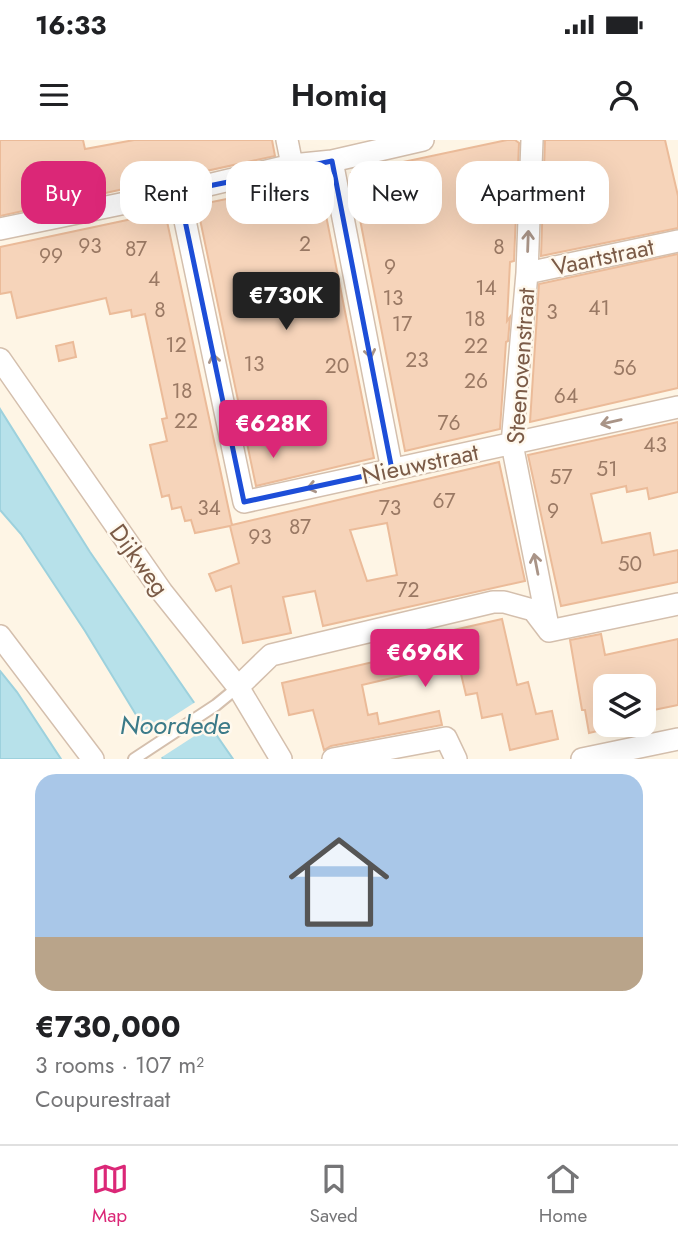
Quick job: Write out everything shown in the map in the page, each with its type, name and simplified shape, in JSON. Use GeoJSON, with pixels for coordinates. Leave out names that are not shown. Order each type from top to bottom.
{"type":"FeatureCollection","features":[{"type":"Feature","properties":{"kind":"street"},"geometry":{"type":"LineString","coordinates":[[287,140],[291,161]]}},
{"type":"Feature","properties":{"kind":"street"},"geometry":{"type":"LineString","coordinates":[[332,161],[423,140]]}},
{"type":"Feature","properties":{"kind":"street","name":"Steenovenstraat"},"geometry":{"type":"LineString","coordinates":[[532,140],[527,273],[512,444],[549,631]]}},
{"type":"Feature","properties":{"kind":"street"},"geometry":{"type":"LineString","coordinates":[[334,171],[392,470]]}},
{"type":"Feature","properties":{"kind":"street"},"geometry":{"type":"LineString","coordinates":[[0,229],[120,204]]}},
{"type":"Feature","properties":{"kind":"street","name":"Nieuwstraat"},"geometry":{"type":"LineString","coordinates":[[185,224],[244,502],[678,407]]}},
{"type":"Feature","properties":{"kind":"street","name":"Vaartstraat"},"geometry":{"type":"LineString","coordinates":[[527,273],[678,240]]}},
{"type":"Feature","properties":{"kind":"street","name":"Dijkweg"},"geometry":{"type":"LineString","coordinates":[[0,359],[155,583],[238,687],[281,759]]}},
{"type":"Feature","properties":{"kind":"street"},"geometry":{"type":"LineString","coordinates":[[238,687],[271,655],[493,603],[504,602],[533,610],[549,631],[678,604]]}},
{"type":"Feature","properties":{"kind":"street"},"geometry":{"type":"LineString","coordinates":[[0,636],[93,759]]}},
{"type":"Feature","properties":{"kind":"street"},"geometry":{"type":"LineString","coordinates":[[334,759],[364,756],[446,738],[456,759]]}},
{"type":"Feature","properties":{"kind":"street"},"geometry":{"type":"LineString","coordinates":[[582,759],[678,739]]}},
{"type":"Feature","properties":{"kind":"lane"},"geometry":{"type":"LineString","coordinates":[[136,758],[216,705],[238,687]]}},
{"type":"Feature","properties":{"kind":"highlighted area"},"geometry":{"type":"Polygon","coordinates":[[[332,161],[392,470],[244,502],[179,192],[332,161]]]}},
{"type":"Feature","properties":{"kind":"water","name":"Noordede"},"geometry":{"type":"Polygon","coordinates":[[[0,409],[90,552],[233,759],[163,759],[85,631],[21,534],[0,510],[0,409]]]}},
{"type":"Feature","properties":{"kind":"water"},"geometry":{"type":"Polygon","coordinates":[[[0,671],[17,692],[61,759],[0,759],[0,671]]]}},
{"type":"Feature","properties":{"kind":"pier"},"geometry":{"type":"Polygon","coordinates":[[[197,701],[213,724],[159,759],[144,735],[197,701]]]}},
{"type":"Feature","properties":{"kind":"building"},"geometry":{"type":"Polygon","coordinates":[[[0,140],[83,140],[85,149],[134,140],[272,140],[275,156],[252,161],[226,161],[226,167],[212,170],[212,161],[120,161],[120,190],[106,193],[106,161],[21,161],[21,211],[0,216],[0,140]]]}},
{"type":"Feature","properties":{"kind":"building"},"geometry":{"type":"Polygon","coordinates":[[[507,140],[519,143],[518,161],[456,161],[456,224],[516,224],[514,261],[510,262],[507,321],[510,317],[500,429],[405,451],[361,224],[442,224],[442,161],[408,161],[507,140]]]}},
{"type":"Feature","properties":{"kind":"building"},"geometry":{"type":"Polygon","coordinates":[[[545,140],[665,140],[678,196],[678,228],[541,256],[542,224],[609,224],[609,161],[544,161],[545,140]]]}},
{"type":"Feature","properties":{"kind":"building"},"geometry":{"type":"Polygon","coordinates":[[[226,199],[226,224],[328,224],[374,458],[256,486],[201,224],[212,224],[212,202],[226,199]]]}},
{"type":"Feature","properties":{"kind":"building"},"geometry":{"type":"Polygon","coordinates":[[[120,222],[120,224],[168,224],[232,525],[499,462],[525,581],[323,626],[315,591],[283,597],[291,633],[243,643],[231,586],[216,591],[209,574],[239,563],[230,526],[195,533],[191,520],[185,521],[181,507],[172,509],[169,495],[162,497],[150,445],[167,441],[162,419],[167,418],[145,314],[132,317],[131,310],[110,314],[106,298],[17,318],[11,292],[0,294],[0,247],[120,222]],[[387,523],[350,530],[367,581],[397,575],[387,523]]]}},
{"type":"Feature","properties":{"kind":"building"},"geometry":{"type":"Polygon","coordinates":[[[678,254],[678,388],[530,422],[539,284],[678,254]]]}},
{"type":"Feature","properties":{"kind":"building"},"geometry":{"type":"Polygon","coordinates":[[[73,342],[76,357],[59,361],[56,346],[73,342]]]}},
{"type":"Feature","properties":{"kind":"building"},"geometry":{"type":"Polygon","coordinates":[[[678,422],[678,492],[649,499],[647,488],[627,492],[626,486],[591,494],[602,543],[650,533],[654,555],[678,550],[678,582],[561,606],[528,455],[678,422]]]}},
{"type":"Feature","properties":{"kind":"building"},"geometry":{"type":"Polygon","coordinates":[[[502,619],[517,685],[528,682],[536,714],[552,711],[558,739],[510,750],[502,714],[482,718],[477,693],[466,695],[457,657],[425,665],[426,670],[362,685],[368,715],[377,713],[379,724],[439,711],[442,725],[331,746],[324,750],[313,710],[289,715],[282,683],[382,660],[379,647],[502,619]]]}},
{"type":"Feature","properties":{"kind":"building"},"geometry":{"type":"Polygon","coordinates":[[[601,634],[605,655],[678,639],[678,705],[656,710],[656,674],[593,674],[593,732],[589,733],[585,710],[582,710],[570,640],[601,634]]]}}]}
